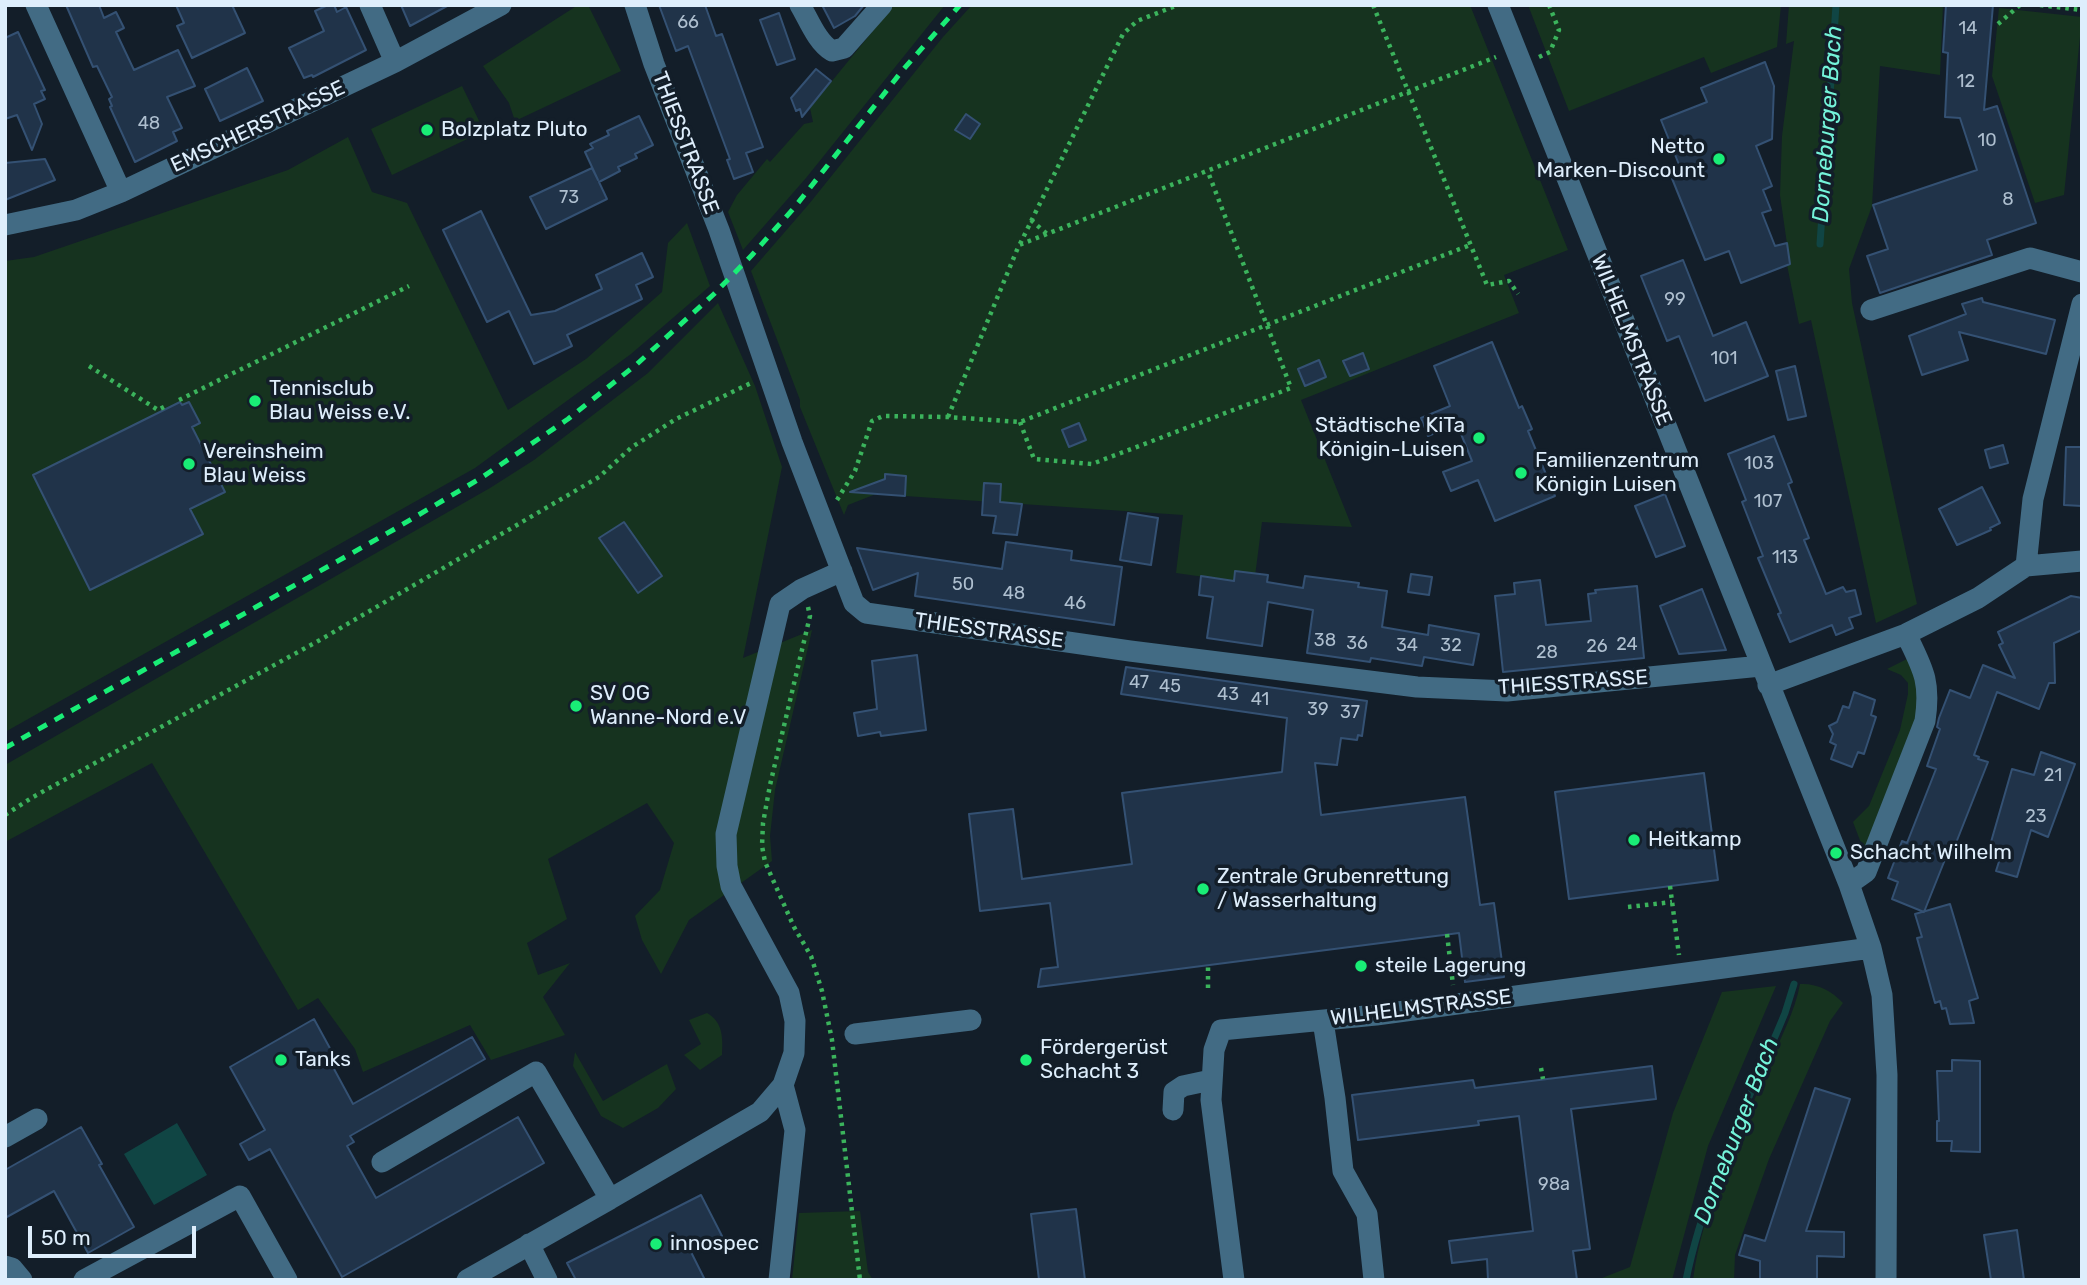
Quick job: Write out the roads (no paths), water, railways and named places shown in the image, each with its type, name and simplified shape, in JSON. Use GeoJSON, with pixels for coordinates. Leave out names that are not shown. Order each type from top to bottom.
{"type":"FeatureCollection","features":[{"type":"Feature","properties":{"kind":"street"},"geometry":{"type":"LineString","coordinates":[[36,5],[121,192]]}},
{"type":"Feature","properties":{"kind":"street"},"geometry":{"type":"LineString","coordinates":[[370,5],[395,62]]}},
{"type":"Feature","properties":{"kind":"street","name":"EMSCHERSTRASSE"},"geometry":{"type":"LineString","coordinates":[[5,225],[76,210],[121,192],[395,62],[501,5]]}},
{"type":"Feature","properties":{"kind":"street","name":"THIESSTRASSE"},"geometry":{"type":"LineString","coordinates":[[635,5],[654,64],[719,230],[767,374],[818,510],[854,603],[866,613],[1417,687],[1507,691],[1764,675],[1906,634],[1978,598],[2026,566],[2082,561]]}},
{"type":"Feature","properties":{"kind":"street"},"geometry":{"type":"LineString","coordinates":[[800,5],[818,37],[826,48],[832,51],[844,48],[882,5]]}},
{"type":"Feature","properties":{"kind":"street","name":"WILHELMSTRASSE"},"geometry":{"type":"LineString","coordinates":[[1498,5],[1849,884],[1871,948],[1882,995],[1887,1074],[1886,1280]]}},
{"type":"Feature","properties":{"kind":"street"},"geometry":{"type":"LineString","coordinates":[[1871,310],[2030,258],[2082,272]]}},
{"type":"Feature","properties":{"kind":"street"},"geometry":{"type":"LineString","coordinates":[[2026,566],[2033,499],[2082,304]]}},
{"type":"Feature","properties":{"kind":"street"},"geometry":{"type":"LineString","coordinates":[[467,1280],[760,1112],[783,1085],[794,1053],[796,1021],[789,993],[731,886],[726,834],[780,604],[802,589],[842,570]]}},
{"type":"Feature","properties":{"kind":"street"},"geometry":{"type":"LineString","coordinates":[[1849,884],[1866,872],[1925,721],[1928,698],[1926,674],[1906,634]]}},
{"type":"Feature","properties":{"kind":"street","name":"WILHELMSTRASSE"},"geometry":{"type":"LineString","coordinates":[[1234,1280],[1211,1100],[1214,1050],[1221,1030],[1323,1021],[1871,948]]}},
{"type":"Feature","properties":{"kind":"street"},"geometry":{"type":"LineString","coordinates":[[855,1034],[971,1020]]}},
{"type":"Feature","properties":{"kind":"street"},"geometry":{"type":"LineString","coordinates":[[1323,1021],[1343,1171],[1367,1214],[1374,1280]]}},
{"type":"Feature","properties":{"kind":"street"},"geometry":{"type":"LineString","coordinates":[[382,1162],[536,1072],[610,1199]]}},
{"type":"Feature","properties":{"kind":"street"},"geometry":{"type":"LineString","coordinates":[[1173,1110],[1174,1091],[1183,1086],[1211,1080]]}},
{"type":"Feature","properties":{"kind":"street"},"geometry":{"type":"LineString","coordinates":[[779,1280],[795,1130],[783,1085]]}},
{"type":"Feature","properties":{"kind":"street"},"geometry":{"type":"LineString","coordinates":[[5,1137],[37,1119]]}},
{"type":"Feature","properties":{"kind":"street"},"geometry":{"type":"LineString","coordinates":[[84,1280],[240,1196],[287,1280]]}},
{"type":"Feature","properties":{"kind":"street"},"geometry":{"type":"LineString","coordinates":[[529,1244],[547,1280]]}},
{"type":"Feature","properties":{"kind":"street"},"geometry":{"type":"LineString","coordinates":[[5,1266],[12,1268],[22,1280]]}},
{"type":"Feature","properties":{"kind":"waterway","name":"Dorneburger Bach"},"geometry":{"type":"LineString","coordinates":[[1820,244],[1836,5]]}},
{"type":"Feature","properties":{"kind":"waterway","name":"Dorneburger Bach"},"geometry":{"type":"LineString","coordinates":[[1686,1280],[1694,1245],[1716,1178],[1785,1013],[1794,984]]}},
{"type":"Feature","properties":{"kind":"railway"},"geometry":{"type":"LineString","coordinates":[[5,748],[393,530],[481,478],[568,419],[637,364],[714,294],[752,255],[794,208],[902,71],[960,5]]}},
{"type":"Feature","properties":{"kind":"place","name":"Bolzplatz Pluto"},"geometry":{"type":"Point","coordinates":[427,130]}},
{"type":"Feature","properties":{"kind":"place","name":"Netto Marken-Discount"},"geometry":{"type":"Point","coordinates":[1719,159]}},
{"type":"Feature","properties":{"kind":"place","name":"Tennisclub Blau Weiss e.V."},"geometry":{"type":"Point","coordinates":[255,401]}},
{"type":"Feature","properties":{"kind":"place","name":"Städtische KiTa Königin-Luisen"},"geometry":{"type":"Point","coordinates":[1479,438]}},
{"type":"Feature","properties":{"kind":"place","name":"Vereinsheim Blau Weiss"},"geometry":{"type":"Point","coordinates":[189,464]}},
{"type":"Feature","properties":{"kind":"place","name":"Familienzentrum Königin Luisen"},"geometry":{"type":"Point","coordinates":[1521,473]}},
{"type":"Feature","properties":{"kind":"place","name":"SV OG Wanne-Nord e.V"},"geometry":{"type":"Point","coordinates":[576,706]}},
{"type":"Feature","properties":{"kind":"place","name":"Heitkamp"},"geometry":{"type":"Point","coordinates":[1634,840]}},
{"type":"Feature","properties":{"kind":"place","name":"Schacht Wilhelm"},"geometry":{"type":"Point","coordinates":[1836,853]}},
{"type":"Feature","properties":{"kind":"place","name":"Zentrale Grubenrettung / Wasserhaltung"},"geometry":{"type":"Point","coordinates":[1203,889]}},
{"type":"Feature","properties":{"kind":"place","name":"steile Lagerung"},"geometry":{"type":"Point","coordinates":[1361,966]}},
{"type":"Feature","properties":{"kind":"place","name":"Tanks"},"geometry":{"type":"Point","coordinates":[281,1060]}},
{"type":"Feature","properties":{"kind":"place","name":"Fördergerüst Schacht 3"},"geometry":{"type":"Point","coordinates":[1026,1060]}},
{"type":"Feature","properties":{"kind":"place","name":"innospec"},"geometry":{"type":"Point","coordinates":[656,1244]}}]}
